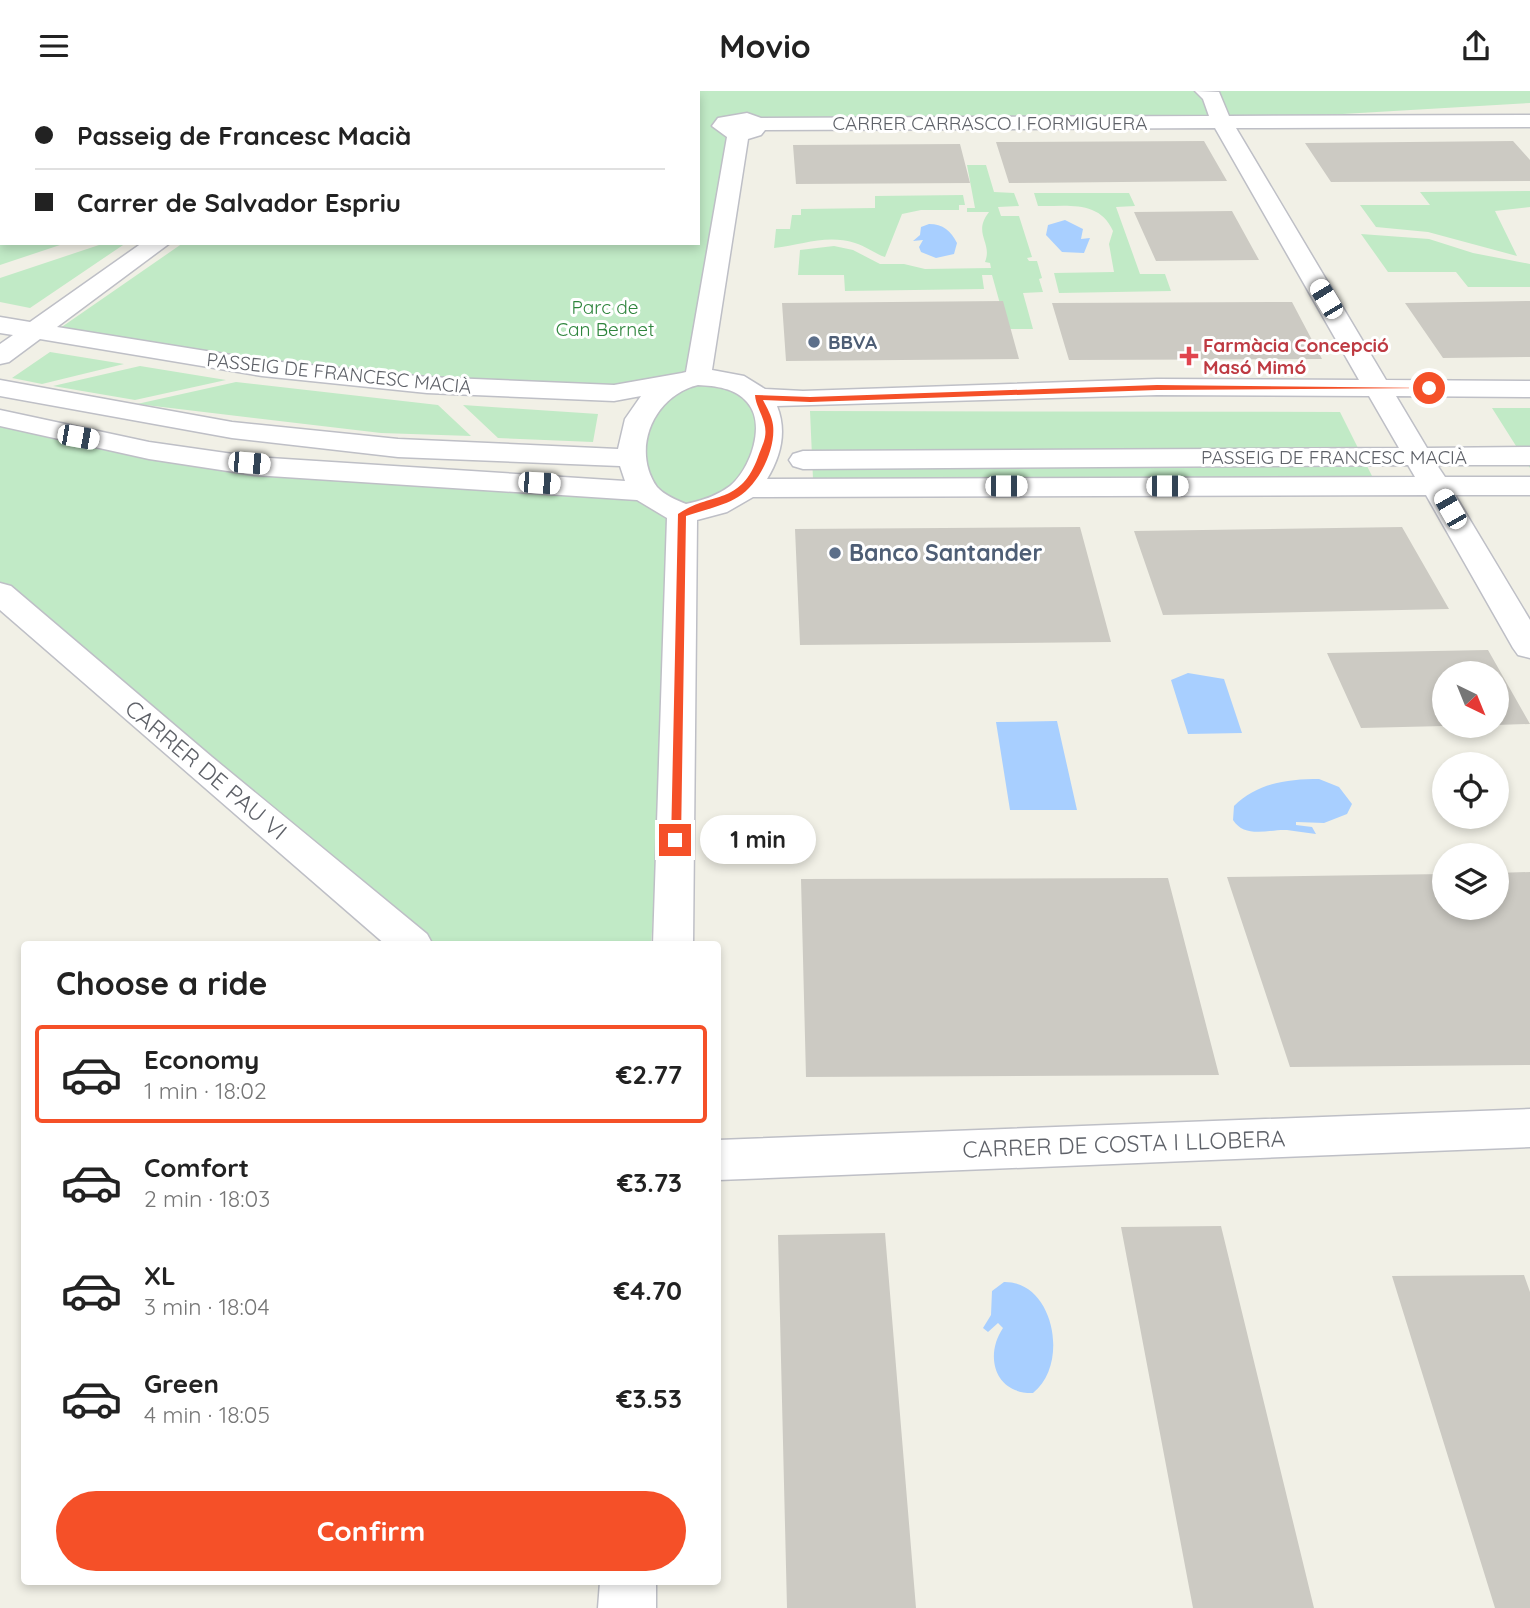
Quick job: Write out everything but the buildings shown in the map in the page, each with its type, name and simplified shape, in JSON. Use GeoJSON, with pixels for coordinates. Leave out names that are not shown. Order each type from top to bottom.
{"type":"FeatureCollection","features":[{"type":"Feature","properties":{"kind":"street"},"geometry":{"type":"LineString","coordinates":[[1205,91],[1212,96],[1222,121],[1530,648]]}},
{"type":"Feature","properties":{"kind":"street"},"geometry":{"type":"LineString","coordinates":[[689,378],[746,126],[745,94]]}},
{"type":"Feature","properties":{"kind":"street"},"geometry":{"type":"LineString","coordinates":[[1222,121],[1530,103]]}},
{"type":"Feature","properties":{"kind":"street"},"geometry":{"type":"LineString","coordinates":[[1222,121],[1530,121]]}},
{"type":"Feature","properties":{"kind":"street","name":"CARRER CARRASCO I FORMIGUERA"},"geometry":{"type":"LineString","coordinates":[[746,126],[1222,121]]}},
{"type":"Feature","properties":{"kind":"street"},"geometry":{"type":"LineString","coordinates":[[0,356],[155,245]]}},
{"type":"Feature","properties":{"kind":"street","name":"PASSEIG DE FRANCESC MACIÀ"},"geometry":{"type":"LineString","coordinates":[[0,325],[262,369],[427,385],[614,393],[689,378]]}},
{"type":"Feature","properties":{"kind":"street"},"geometry":{"type":"LineString","coordinates":[[645,492],[632,458],[635,425],[641,412],[663,390],[689,378],[733,382],[758,397],[810,399],[1157,387],[1530,389]]}},
{"type":"Feature","properties":{"kind":"street"},"geometry":{"type":"LineString","coordinates":[[0,388],[232,430],[398,448],[632,458]]}},
{"type":"Feature","properties":{"kind":"street"},"geometry":{"type":"LineString","coordinates":[[0,418],[78,437],[200,459],[347,473],[645,492],[682,514],[717,505],[745,488],[757,470],[770,437],[769,422],[758,397]]}},
{"type":"Feature","properties":{"kind":"street","name":"PASSEIG DE FRANCESC MACIÀ"},"geometry":{"type":"LineString","coordinates":[[803,460],[1530,456]]}},
{"type":"Feature","properties":{"kind":"street","name":"PASSEIG DE FRANCESC MACIÀ"},"geometry":{"type":"LineString","coordinates":[[745,488],[1530,486]]}},
{"type":"Feature","properties":{"kind":"street"},"geometry":{"type":"LineString","coordinates":[[673,941],[682,514]]}},
{"type":"Feature","properties":{"kind":"street","name":"CARRER DE PAU VI"},"geometry":{"type":"LineString","coordinates":[[0,593],[210,775],[408,941]]}},
{"type":"Feature","properties":{"kind":"street","name":"CARRER DE COSTA I LLOBERA"},"geometry":{"type":"LineString","coordinates":[[721,1160],[1530,1128]]}},
{"type":"Feature","properties":{"kind":"street"},"geometry":{"type":"LineString","coordinates":[[627,1608],[628,1585]]}},
{"type":"Feature","properties":{"kind":"green space","name":"Parc de Can Bernet"},"geometry":{"type":"Polygon","coordinates":[[[700,91],[1530,91],[1530,103],[1221,121],[758,124],[738,133],[698,376],[720,379],[763,405],[745,488],[682,514],[651,941],[408,941],[0,593],[0,418],[200,459],[645,492],[632,458],[663,390],[586,393],[433,386],[281,368],[53,333],[180,245],[700,245],[700,91]]]}},
{"type":"Feature","properties":{"kind":"green space"},"geometry":{"type":"Polygon","coordinates":[[[967,165],[986,165],[994,192],[1014,193],[1019,206],[998,207],[1001,216],[1019,216],[1032,257],[1027,258],[1029,261],[1037,261],[1042,278],[1039,279],[1043,292],[1023,293],[1033,329],[1007,329],[992,275],[982,275],[984,289],[845,291],[844,275],[798,275],[800,250],[834,246],[853,250],[880,264],[904,264],[925,269],[991,268],[990,263],[985,262],[987,249],[982,232],[989,212],[967,212],[967,208],[975,208],[967,165]]]}},
{"type":"Feature","properties":{"kind":"green space"},"geometry":{"type":"Polygon","coordinates":[[[1530,191],[1530,207],[1495,211],[1517,256],[1428,232],[1376,227],[1360,205],[1430,205],[1420,192],[1530,191]]]}},
{"type":"Feature","properties":{"kind":"green space"},"geometry":{"type":"Polygon","coordinates":[[[1034,193],[1129,193],[1135,206],[1116,207],[1140,274],[1165,274],[1171,291],[1059,293],[1054,273],[1114,272],[1109,244],[1113,231],[1107,221],[1090,209],[1038,206],[1034,193]]]}},
{"type":"Feature","properties":{"kind":"green space"},"geometry":{"type":"Polygon","coordinates":[[[963,195],[965,205],[959,205],[959,210],[921,210],[902,214],[885,257],[859,244],[834,240],[774,248],[776,229],[790,229],[792,215],[801,215],[801,209],[875,208],[875,196],[963,195]]]}},
{"type":"Feature","properties":{"kind":"green space"},"geometry":{"type":"Polygon","coordinates":[[[1361,234],[1429,239],[1473,253],[1530,264],[1530,287],[1468,287],[1456,272],[1388,272],[1361,234]]]}},
{"type":"Feature","properties":{"kind":"green space"},"geometry":{"type":"Polygon","coordinates":[[[0,245],[60,245],[0,265],[0,245]]]}},
{"type":"Feature","properties":{"kind":"green space"},"geometry":{"type":"Polygon","coordinates":[[[99,245],[123,245],[30,308],[0,302],[0,278],[99,245]]]}},
{"type":"Feature","properties":{"kind":"green space"},"geometry":{"type":"Polygon","coordinates":[[[50,352],[124,364],[42,384],[12,378],[50,352]]]}},
{"type":"Feature","properties":{"kind":"green space"},"geometry":{"type":"Polygon","coordinates":[[[140,366],[226,380],[135,400],[53,386],[140,366]]]}},
{"type":"Feature","properties":{"kind":"green space"},"geometry":{"type":"Polygon","coordinates":[[[236,382],[438,405],[471,436],[381,433],[137,404],[236,382]]]}},
{"type":"Feature","properties":{"kind":"green space"},"geometry":{"type":"Polygon","coordinates":[[[463,405],[598,414],[593,442],[498,438],[463,405]]]}},
{"type":"Feature","properties":{"kind":"green space"},"geometry":{"type":"Polygon","coordinates":[[[1492,408],[1530,408],[1530,468],[1492,408]]]}},
{"type":"Feature","properties":{"kind":"green space"},"geometry":{"type":"Polygon","coordinates":[[[810,411],[1340,412],[1374,480],[813,479],[810,411]]]}},
{"type":"Feature","properties":{"kind":"water"},"geometry":{"type":"Polygon","coordinates":[[[1065,220],[1083,229],[1081,239],[1090,238],[1084,253],[1062,252],[1046,235],[1048,225],[1065,220]]]}},
{"type":"Feature","properties":{"kind":"water"},"geometry":{"type":"Polygon","coordinates":[[[929,224],[942,227],[952,235],[957,243],[954,254],[936,258],[921,252],[919,247],[923,240],[913,241],[920,235],[921,227],[929,224]]]}},
{"type":"Feature","properties":{"kind":"water"},"geometry":{"type":"Polygon","coordinates":[[[1188,673],[1224,679],[1242,733],[1188,734],[1171,680],[1188,673]]]}},
{"type":"Feature","properties":{"kind":"water"},"geometry":{"type":"Polygon","coordinates":[[[1057,721],[1077,810],[1010,810],[996,722],[1057,721]]]}},
{"type":"Feature","properties":{"kind":"water"},"geometry":{"type":"Polygon","coordinates":[[[1319,779],[1339,787],[1352,804],[1347,814],[1324,823],[1296,822],[1296,825],[1312,827],[1316,834],[1287,830],[1251,831],[1238,826],[1233,820],[1234,806],[1263,787],[1285,781],[1319,779]]]}},
{"type":"Feature","properties":{"kind":"water"},"geometry":{"type":"Polygon","coordinates":[[[1004,1282],[1021,1285],[1035,1295],[1045,1309],[1051,1326],[1051,1363],[1044,1380],[1033,1393],[1020,1392],[1002,1380],[994,1361],[994,1350],[1003,1328],[998,1323],[988,1332],[983,1328],[991,1315],[992,1291],[1004,1282]]]}},
{"type":"Feature","properties":{"kind":"place","name":"BBVA"},"geometry":{"type":"Point","coordinates":[814,342]}},
{"type":"Feature","properties":{"kind":"place","name":"Farmàcia Concepció Masó Mimó"},"geometry":{"type":"Point","coordinates":[1189,356]}},
{"type":"Feature","properties":{"kind":"place","name":"Banco Santander"},"geometry":{"type":"Point","coordinates":[835,553]}},
{"type":"Feature","properties":{"kind":"route"},"geometry":{"type":"LineString","coordinates":[[675,840],[682,514],[717,505],[732,497],[745,488],[757,470],[770,437],[769,422],[758,397],[810,399],[1157,387],[1429,388]]}}]}
